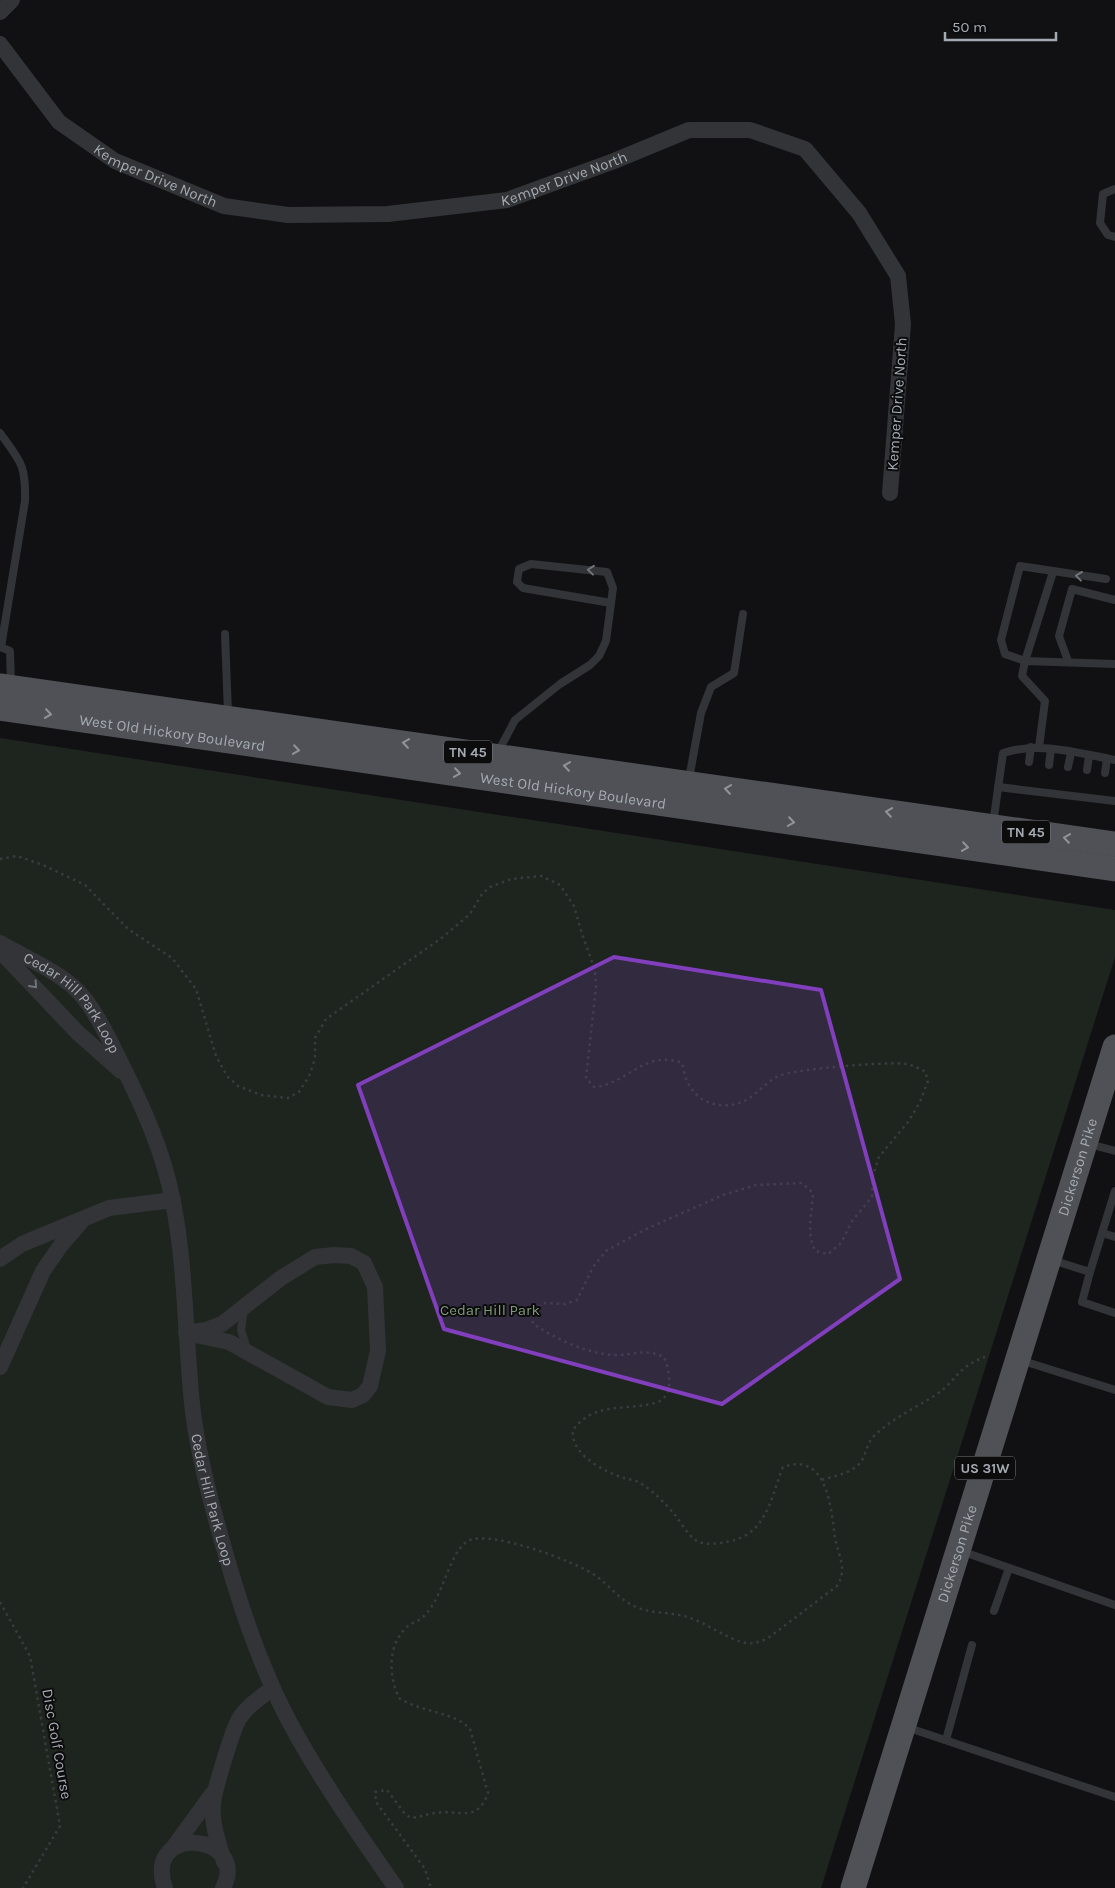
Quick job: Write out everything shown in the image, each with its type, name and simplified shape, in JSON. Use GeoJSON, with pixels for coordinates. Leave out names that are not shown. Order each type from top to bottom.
{"type":"FeatureCollection","features":[{"type":"Feature","properties":{"kind":"main road","name":"West Old Hickory Boulevard"},"geometry":{"type":"LineString","coordinates":[[7,698],[491,767],[688,784],[1115,844]]}},
{"type":"Feature","properties":{"kind":"main road","name":"West Old Hickory Boulevard"},"geometry":{"type":"LineString","coordinates":[[7,698],[229,718],[491,767],[999,852],[1115,869]]}},
{"type":"Feature","properties":{"kind":"main road"},"geometry":{"type":"LineString","coordinates":[[999,852],[1012,860],[1110,874],[1115,878]]}},
{"type":"Feature","properties":{"kind":"main road","name":"Dickerson Pike"},"geometry":{"type":"LineString","coordinates":[[857,1886],[904,1726],[1085,1143],[1111,1073],[1115,1047]]}},
{"type":"Feature","properties":{"kind":"street"},"geometry":{"type":"LineString","coordinates":[[0,12],[12,0]]}},
{"type":"Feature","properties":{"kind":"street","name":"Kemper Drive North"},"geometry":{"type":"LineString","coordinates":[[0,44],[59,122],[116,161],[224,206],[288,216],[388,214],[508,200],[614,161],[689,130],[750,130],[805,149],[859,213],[898,276],[903,324],[890,493]]}},
{"type":"Feature","properties":{"kind":"street","name":"Cedar Hill Park Loop"},"geometry":{"type":"LineString","coordinates":[[0,943],[56,975],[84,998],[128,1078],[154,1135],[173,1200],[180,1246],[192,1405],[208,1488],[239,1595],[273,1688],[300,1741],[346,1815],[396,1888]]}},
{"type":"Feature","properties":{"kind":"street","name":"Cedar Hill Park Loop"},"geometry":{"type":"LineString","coordinates":[[0,951],[78,1034],[128,1078]]}},
{"type":"Feature","properties":{"kind":"street"},"geometry":{"type":"LineString","coordinates":[[0,1258],[22,1244],[108,1208],[173,1200]]}},
{"type":"Feature","properties":{"kind":"street"},"geometry":{"type":"LineString","coordinates":[[0,1367],[43,1270],[84,1218]]}},
{"type":"Feature","properties":{"kind":"street"},"geometry":{"type":"LineString","coordinates":[[351,1256],[364,1263],[375,1287],[378,1310],[378,1351],[370,1386],[363,1395],[352,1400],[328,1397],[229,1342],[186,1333],[206,1330],[222,1324],[245,1304],[281,1278],[315,1257],[351,1256]]}},
{"type":"Feature","properties":{"kind":"street"},"geometry":{"type":"LineString","coordinates":[[223,1888],[227,1872],[213,1820],[212,1804],[238,1720],[256,1701],[273,1688]]}},
{"type":"Feature","properties":{"kind":"street"},"geometry":{"type":"LineString","coordinates":[[165,1888],[162,1869],[171,1851],[216,1789]]}},
{"type":"Feature","properties":{"kind":"street"},"geometry":{"type":"LineString","coordinates":[[171,1851],[189,1842],[200,1842],[214,1849],[224,1862]]}},
{"type":"Feature","properties":{"kind":"lane"},"geometry":{"type":"LineString","coordinates":[[1115,188],[1103,194],[1100,223],[1108,235],[1115,237]]}},
{"type":"Feature","properties":{"kind":"lane"},"geometry":{"type":"LineString","coordinates":[[0,433],[23,466],[26,480],[24,510],[0,647],[10,651],[12,657],[7,698]]}},
{"type":"Feature","properties":{"kind":"lane"},"geometry":{"type":"LineString","coordinates":[[491,767],[515,720],[560,684],[590,665],[599,656],[606,642],[613,588],[607,572],[531,564],[519,570],[516,576],[517,582],[523,588],[611,603]]}},
{"type":"Feature","properties":{"kind":"lane"},"geometry":{"type":"LineString","coordinates":[[1106,579],[1020,566],[1000,640],[1005,654],[1025,661],[1115,664]]}},
{"type":"Feature","properties":{"kind":"lane"},"geometry":{"type":"LineString","coordinates":[[1029,762],[1035,747],[1045,701],[1022,676],[1053,572]]}},
{"type":"Feature","properties":{"kind":"lane"},"geometry":{"type":"LineString","coordinates":[[1068,661],[1059,636],[1072,589],[1115,600]]}},
{"type":"Feature","properties":{"kind":"lane"},"geometry":{"type":"LineString","coordinates":[[688,784],[701,713],[711,687],[734,673],[743,614]]}},
{"type":"Feature","properties":{"kind":"lane"},"geometry":{"type":"LineString","coordinates":[[225,634],[229,718]]}},
{"type":"Feature","properties":{"kind":"lane"},"geometry":{"type":"LineString","coordinates":[[992,827],[1003,754],[1022,747],[1035,747],[1111,759],[1105,773]]}},
{"type":"Feature","properties":{"kind":"lane"},"geometry":{"type":"LineString","coordinates":[[1049,765],[1051,749]]}},
{"type":"Feature","properties":{"kind":"lane"},"geometry":{"type":"LineString","coordinates":[[1068,767],[1071,753]]}},
{"type":"Feature","properties":{"kind":"lane"},"geometry":{"type":"LineString","coordinates":[[1087,770],[1089,756]]}},
{"type":"Feature","properties":{"kind":"lane"},"geometry":{"type":"LineString","coordinates":[[1025,790],[1026,782]]}},
{"type":"Feature","properties":{"kind":"lane"},"geometry":{"type":"LineString","coordinates":[[998,787],[1065,791],[1102,796],[1115,801]]}},
{"type":"Feature","properties":{"kind":"lane"},"geometry":{"type":"LineString","coordinates":[[1085,1143],[1115,1151]]}},
{"type":"Feature","properties":{"kind":"lane"},"geometry":{"type":"LineString","coordinates":[[1115,1191],[1082,1302],[1115,1314]]}},
{"type":"Feature","properties":{"kind":"lane"},"geometry":{"type":"LineString","coordinates":[[1102,1233],[1115,1237]]}},
{"type":"Feature","properties":{"kind":"lane"},"geometry":{"type":"LineString","coordinates":[[1050,1259],[1090,1272]]}},
{"type":"Feature","properties":{"kind":"lane"},"geometry":{"type":"LineString","coordinates":[[245,1304],[241,1330],[249,1353]]}},
{"type":"Feature","properties":{"kind":"lane"},"geometry":{"type":"LineString","coordinates":[[1018,1359],[1115,1390]]}},
{"type":"Feature","properties":{"kind":"lane"},"geometry":{"type":"LineString","coordinates":[[959,1550],[1115,1605]]}},
{"type":"Feature","properties":{"kind":"lane"},"geometry":{"type":"LineString","coordinates":[[994,1611],[1009,1568]]}},
{"type":"Feature","properties":{"kind":"lane"},"geometry":{"type":"LineString","coordinates":[[946,1740],[972,1645]]}},
{"type":"Feature","properties":{"kind":"lane"},"geometry":{"type":"LineString","coordinates":[[904,1726],[1115,1797]]}},
{"type":"Feature","properties":{"kind":"path"},"geometry":{"type":"LineString","coordinates":[[0,859],[17,856],[44,864],[85,885],[128,929],[172,958],[196,989],[216,1056],[227,1076],[238,1086],[261,1095],[288,1098],[299,1092],[309,1076],[315,1059],[315,1038],[326,1019],[443,937],[470,914],[482,894],[490,886],[511,879],[541,876],[560,885],[574,906],[595,970],[596,987],[586,1078],[594,1087],[606,1086],[654,1060],[669,1058],[682,1063],[689,1085],[701,1098],[719,1107],[737,1105],[752,1097],[768,1082],[783,1074],[870,1065],[907,1064],[925,1071],[928,1081],[920,1102],[908,1122],[878,1157],[873,1175],[872,1197],[852,1221],[841,1243],[828,1254],[815,1251],[810,1240],[809,1226],[813,1193],[802,1183],[756,1185],[688,1209],[606,1251],[593,1267],[577,1300],[565,1304],[543,1303],[532,1313],[533,1324],[571,1345],[600,1353],[616,1355],[652,1351],[664,1358],[670,1373],[668,1390],[662,1399],[655,1404],[622,1406],[584,1418],[574,1428],[573,1437],[578,1448],[588,1459],[624,1478],[640,1482],[674,1513],[692,1538],[701,1543],[729,1542],[760,1523],[767,1513],[783,1467],[794,1463],[808,1467],[827,1487],[836,1545],[843,1567],[842,1578],[837,1586],[767,1639],[755,1644],[741,1642],[688,1617],[649,1611],[632,1605],[597,1576],[549,1554],[497,1540],[477,1538],[468,1541],[458,1553],[430,1609],[420,1619],[407,1626],[399,1636],[394,1650],[391,1674],[399,1698],[428,1712],[463,1721],[470,1729],[488,1793],[477,1811],[464,1814],[434,1813],[411,1818],[405,1814],[387,1790],[381,1789],[375,1792],[376,1802],[425,1869],[432,1888]]}},
{"type":"Feature","properties":{"kind":"path"},"geometry":{"type":"LineString","coordinates":[[822,1480],[851,1470],[861,1463],[872,1437],[915,1406],[939,1392],[959,1371],[971,1362],[985,1356]]}},
{"type":"Feature","properties":{"kind":"path","name":"Disc Golf Course"},"geometry":{"type":"LineString","coordinates":[[0,1602],[30,1656],[60,1826],[23,1888]]}},
{"type":"Feature","properties":{"kind":"highlighted area"},"geometry":{"type":"Polygon","coordinates":[[[614,957],[821,990],[900,1279],[722,1404],[444,1329],[358,1085],[614,957]]]}},
{"type":"Feature","properties":{"kind":"green space","name":"Cedar Hill Park"},"geometry":{"type":"Polygon","coordinates":[[[0,738],[1115,910],[1115,957],[821,1888],[0,1888],[0,738]]]}}]}
